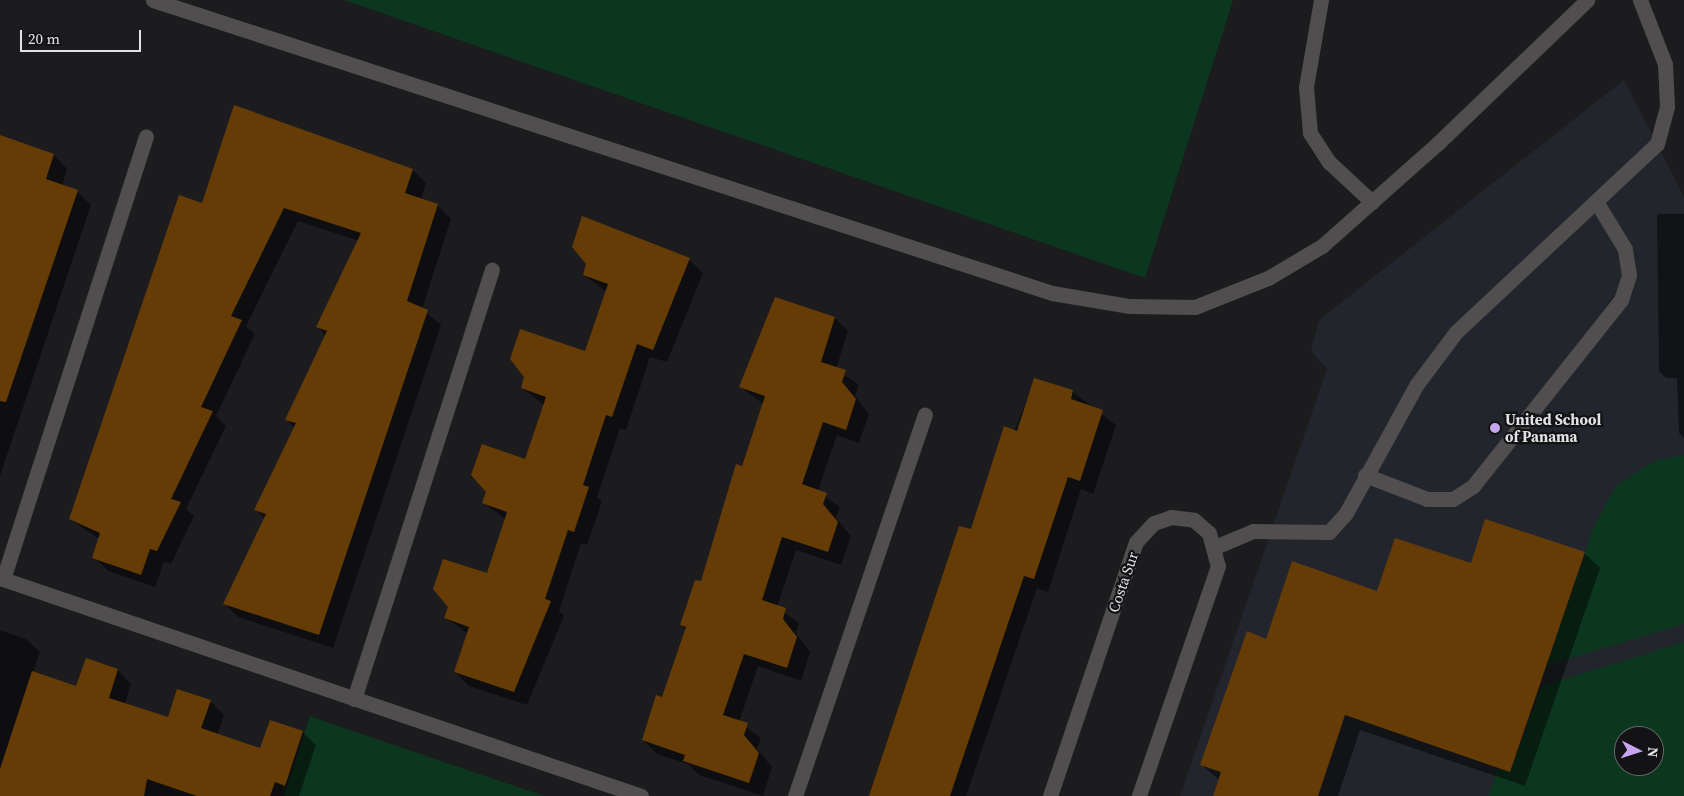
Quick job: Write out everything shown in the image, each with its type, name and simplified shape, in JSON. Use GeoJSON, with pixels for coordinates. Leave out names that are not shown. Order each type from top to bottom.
{"type":"FeatureCollection","features":[{"type":"Feature","properties":{"kind":"street"},"geometry":{"type":"LineString","coordinates":[[153,0],[1052,293],[1130,306],[1195,307],[1268,278],[1322,246],[1372,202],[1587,0]]}},
{"type":"Feature","properties":{"kind":"street"},"geometry":{"type":"LineString","coordinates":[[1321,0],[1306,87],[1310,133],[1329,162],[1372,202]]}},
{"type":"Feature","properties":{"kind":"street"},"geometry":{"type":"LineString","coordinates":[[1139,796],[1218,566],[1215,547],[1253,531],[1329,532],[1346,513],[1365,475],[1417,384],[1456,332],[1597,203],[1657,144],[1668,106],[1665,64],[1640,0]]}},
{"type":"Feature","properties":{"kind":"street"},"geometry":{"type":"LineString","coordinates":[[146,137],[2,578],[641,796]]}},
{"type":"Feature","properties":{"kind":"street"},"geometry":{"type":"LineString","coordinates":[[1365,475],[1427,499],[1452,499],[1473,486],[1621,300],[1629,275],[1625,249],[1597,203]]}},
{"type":"Feature","properties":{"kind":"street"},"geometry":{"type":"LineString","coordinates":[[354,699],[492,270]]}},
{"type":"Feature","properties":{"kind":"street"},"geometry":{"type":"LineString","coordinates":[[795,796],[925,415]]}},
{"type":"Feature","properties":{"kind":"street","name":"Costa Sur"},"geometry":{"type":"LineString","coordinates":[[1050,796],[1136,542],[1154,523],[1171,517],[1194,520],[1208,533],[1215,547]]}},
{"type":"Feature","properties":{"kind":"shaded area","name":"United School of Panama"},"geometry":{"type":"Polygon","coordinates":[[[1624,80],[1684,197],[1684,796],[1180,796],[1327,369],[1311,351],[1319,320],[1624,80]]]}},
{"type":"Feature","properties":{"kind":"green space"},"geometry":{"type":"Polygon","coordinates":[[[344,0],[1233,0],[1145,278],[344,0]]]}},
{"type":"Feature","properties":{"kind":"green space"},"geometry":{"type":"Polygon","coordinates":[[[1684,455],[1684,624],[1547,665],[1594,526],[1616,486],[1654,461],[1684,455]]]}},
{"type":"Feature","properties":{"kind":"green space"},"geometry":{"type":"Polygon","coordinates":[[[1684,642],[1684,796],[1489,796],[1498,768],[1510,772],[1542,686],[1684,642]]]}},
{"type":"Feature","properties":{"kind":"green space"},"geometry":{"type":"Polygon","coordinates":[[[310,716],[329,723],[544,796],[284,796],[310,716]]]}},
{"type":"Feature","properties":{"kind":"building"},"geometry":{"type":"Polygon","coordinates":[[[234,105],[413,169],[405,193],[438,204],[407,301],[428,310],[319,635],[223,604],[266,514],[254,510],[296,423],[285,420],[327,331],[316,327],[361,233],[284,208],[231,316],[242,320],[201,407],[213,411],[171,499],[181,502],[157,551],[150,549],[141,575],[92,558],[100,533],[69,519],[179,195],[202,203],[234,105]]]}},
{"type":"Feature","properties":{"kind":"building"},"geometry":{"type":"Polygon","coordinates":[[[0,135],[54,154],[46,179],[78,190],[6,402],[0,401],[0,135]]]}},
{"type":"Feature","properties":{"kind":"building"},"geometry":{"type":"Polygon","coordinates":[[[582,216],[690,258],[653,350],[637,344],[612,417],[606,415],[583,485],[589,487],[574,532],[568,530],[545,599],[551,601],[514,692],[454,672],[469,627],[444,618],[448,607],[433,589],[443,559],[487,573],[507,512],[482,503],[486,492],[471,475],[482,444],[525,459],[546,397],[521,388],[524,377],[510,359],[520,329],[585,351],[608,284],[583,275],[586,264],[572,247],[582,216]]]}},
{"type":"Feature","properties":{"kind":"building"},"geometry":{"type":"Polygon","coordinates":[[[775,297],[835,317],[821,362],[846,370],[842,382],[856,399],[846,430],[823,422],[802,484],[827,493],[823,504],[838,522],[828,552],[782,537],[762,600],[786,608],[783,619],[797,637],[787,668],[744,654],[723,715],[748,723],[744,735],[759,753],[749,783],[683,761],[685,755],[642,740],[656,695],[662,697],[686,627],[680,625],[695,580],[701,581],[736,464],[742,466],[765,396],[739,387],[775,297]]]}},
{"type":"Feature","properties":{"kind":"building"},"geometry":{"type":"Polygon","coordinates":[[[1034,378],[1073,390],[1071,399],[1103,410],[1080,481],[1068,477],[1034,579],[1024,576],[950,796],[869,796],[959,526],[971,529],[1004,426],[1017,431],[1034,378]]]}},
{"type":"Feature","properties":{"kind":"building"},"geometry":{"type":"Polygon","coordinates":[[[1485,519],[1585,552],[1510,772],[1345,715],[1318,796],[1213,796],[1221,772],[1200,765],[1247,631],[1266,639],[1292,561],[1377,591],[1395,538],[1471,563],[1485,519]]]}},
{"type":"Feature","properties":{"kind":"building"},"geometry":{"type":"Polygon","coordinates":[[[86,658],[118,669],[109,698],[168,717],[177,689],[211,700],[201,728],[260,748],[270,720],[303,731],[285,786],[275,782],[270,796],[197,796],[147,779],[144,796],[0,796],[0,769],[32,671],[76,686],[86,658]]]}},
{"type":"Feature","properties":{"kind":"place","name":"United School of Panama"},"geometry":{"type":"Point","coordinates":[1495,428]}}]}
